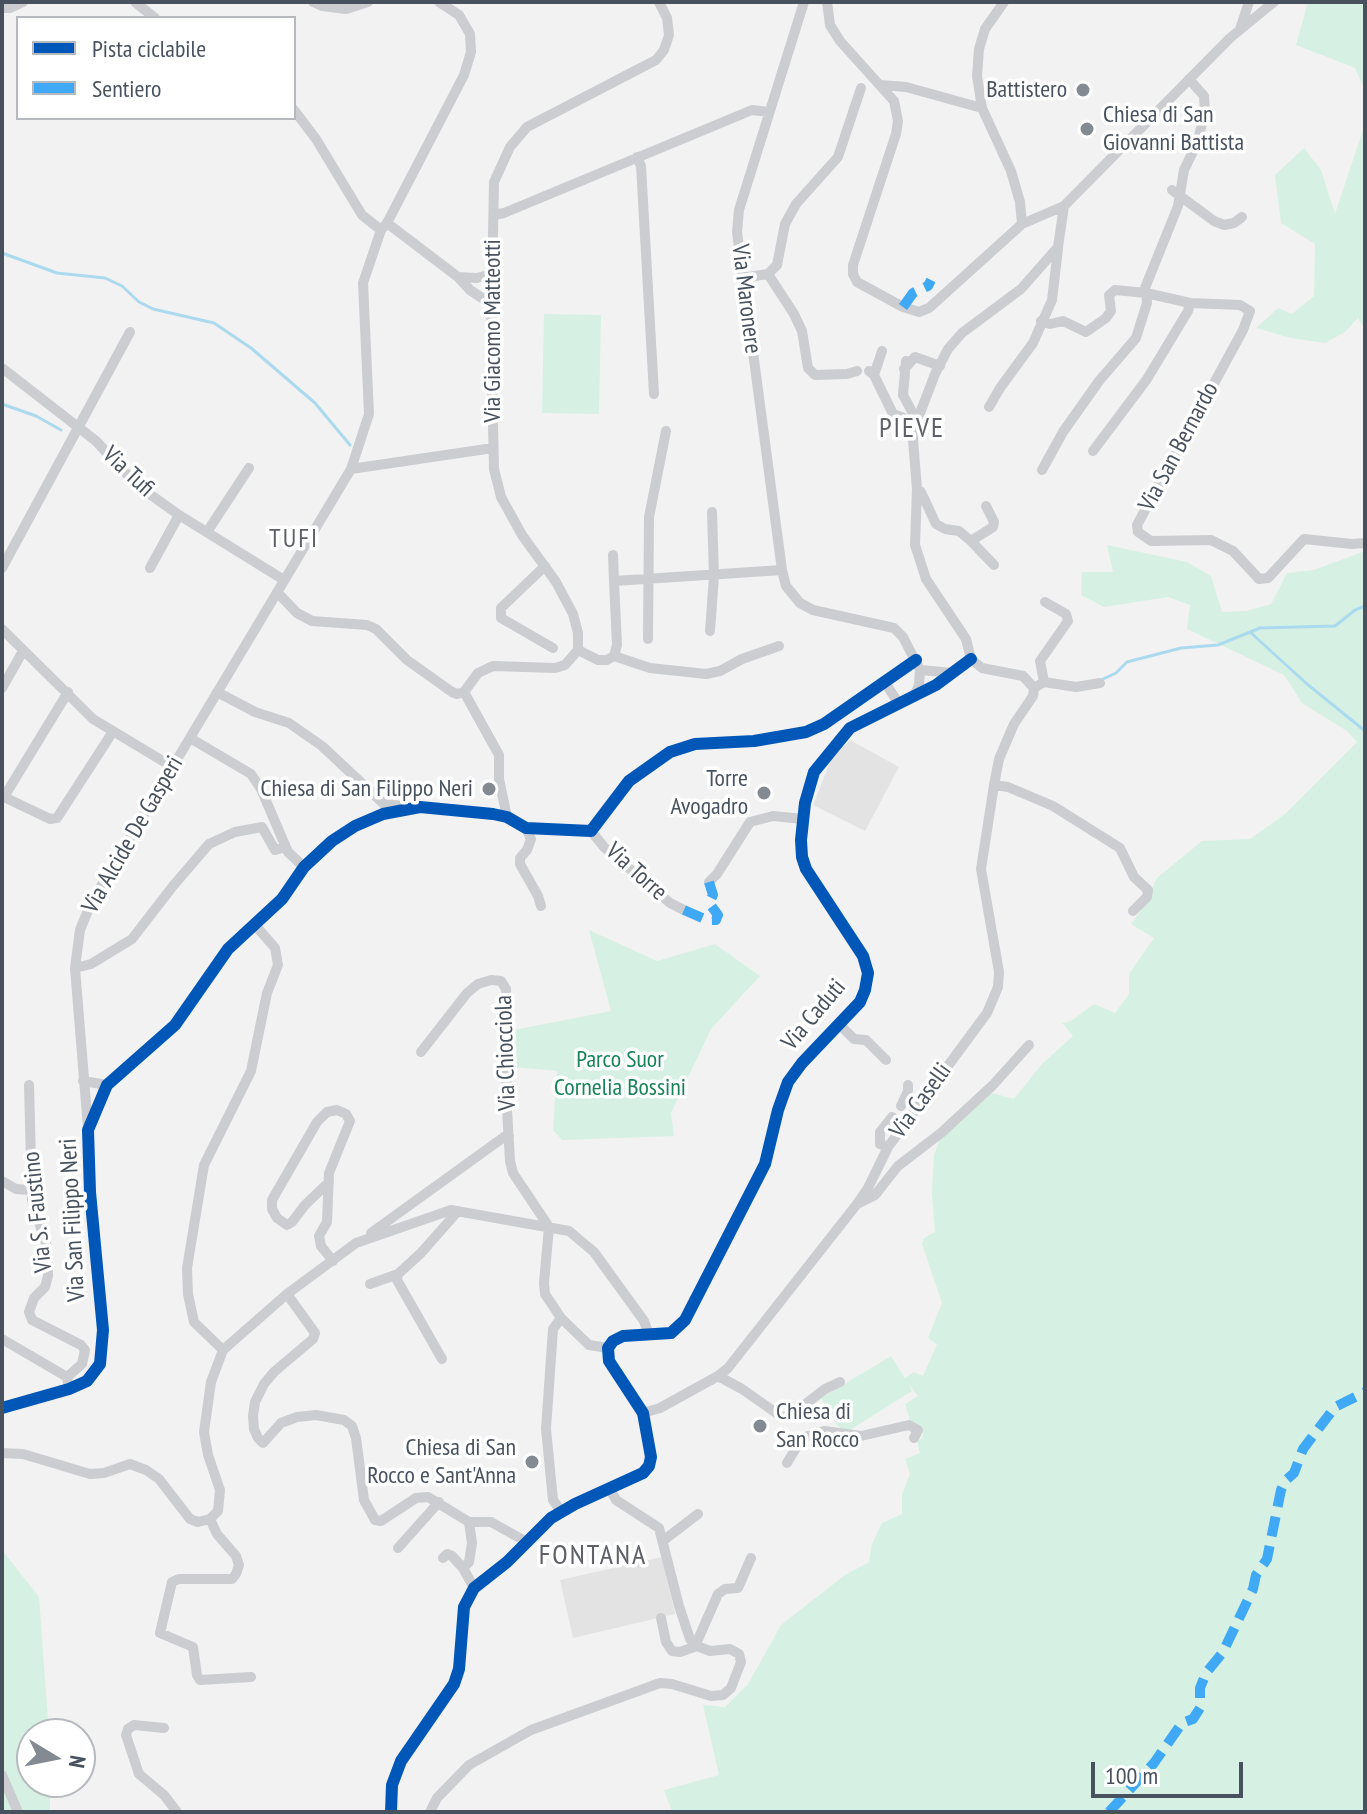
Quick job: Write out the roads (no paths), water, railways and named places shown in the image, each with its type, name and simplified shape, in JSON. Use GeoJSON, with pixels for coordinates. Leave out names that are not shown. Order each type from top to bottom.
{"type":"FeatureCollection","features":[{"type":"Feature","properties":{"kind":"street"},"geometry":{"type":"LineString","coordinates":[[2,8],[23,2]]}},
{"type":"Feature","properties":{"kind":"street"},"geometry":{"type":"LineString","coordinates":[[135,2],[152,16]]}},
{"type":"Feature","properties":{"kind":"street"},"geometry":{"type":"LineString","coordinates":[[313,2],[346,9],[368,2]]}},
{"type":"Feature","properties":{"kind":"street","name":"Via Alcide De Gasperi"},"geometry":{"type":"LineString","coordinates":[[88,1130],[75,968],[80,930],[91,903],[171,766],[351,469],[369,414],[363,283],[384,227],[464,75],[471,52],[470,34],[459,15],[439,2]]}},
{"type":"Feature","properties":{"kind":"street","name":"Via Giacomo Matteotti"},"geometry":{"type":"LineString","coordinates":[[578,650],[573,614],[501,497],[494,469],[491,304],[494,182],[510,147],[527,127],[656,60],[664,50],[669,35],[667,18],[659,2]]}},
{"type":"Feature","properties":{"kind":"street","name":"Via Maronere"},"geometry":{"type":"LineString","coordinates":[[804,2],[739,210],[737,232],[782,570],[786,586],[800,603],[813,610],[894,628],[903,637],[918,665]]}},
{"type":"Feature","properties":{"kind":"street"},"geometry":{"type":"LineString","coordinates":[[827,2],[830,25],[840,41],[894,101],[898,121],[853,265],[853,274],[857,282],[903,307],[919,312],[929,308],[1022,224],[1064,206],[1189,79],[1274,2]]}},
{"type":"Feature","properties":{"kind":"street"},"geometry":{"type":"LineString","coordinates":[[1004,2],[985,29],[979,49],[977,76],[982,108],[1011,171],[1020,202],[1022,224]]}},
{"type":"Feature","properties":{"kind":"street"},"geometry":{"type":"LineString","coordinates":[[1240,31],[1249,2]]}},
{"type":"Feature","properties":{"kind":"street"},"geometry":{"type":"LineString","coordinates":[[1042,470],[1063,432],[1099,381],[1136,338],[1147,303],[1146,281],[1178,206],[1176,193],[1197,143],[1205,113],[1204,96],[1189,79]]}},
{"type":"Feature","properties":{"kind":"street"},"geometry":{"type":"LineString","coordinates":[[881,85],[906,87],[982,108]]}},
{"type":"Feature","properties":{"kind":"street"},"geometry":{"type":"LineString","coordinates":[[742,278],[768,274],[777,265],[785,224],[796,204],[838,157],[861,88]]}},
{"type":"Feature","properties":{"kind":"street"},"geometry":{"type":"LineString","coordinates":[[494,215],[752,110],[769,112]]}},
{"type":"Feature","properties":{"kind":"street"},"geometry":{"type":"LineString","coordinates":[[296,113],[316,139],[362,215],[458,277],[470,290],[491,304]]}},
{"type":"Feature","properties":{"kind":"street"},"geometry":{"type":"LineString","coordinates":[[637,157],[641,166],[654,394]]}},
{"type":"Feature","properties":{"kind":"street"},"geometry":{"type":"LineString","coordinates":[[1176,193],[1224,225],[1242,217]]}},
{"type":"Feature","properties":{"kind":"street"},"geometry":{"type":"LineString","coordinates":[[989,407],[1033,343],[1052,300],[1064,206]]}},
{"type":"Feature","properties":{"kind":"street"},"geometry":{"type":"LineString","coordinates":[[1058,247],[1021,289],[962,333],[948,349],[917,421],[913,440],[917,489],[915,545],[926,579],[966,639],[971,659],[982,668],[1023,676],[1034,688],[1044,682],[1076,687],[1100,683]]}},
{"type":"Feature","properties":{"kind":"street"},"geometry":{"type":"LineString","coordinates":[[458,277],[477,278],[492,274]]}},
{"type":"Feature","properties":{"kind":"street"},"geometry":{"type":"LineString","coordinates":[[768,274],[802,331],[808,368],[815,375],[866,372],[882,351]]}},
{"type":"Feature","properties":{"kind":"street","name":"Via San Bernardo"},"geometry":{"type":"LineString","coordinates":[[1041,321],[1050,324],[1063,321],[1086,332],[1111,311],[1109,295],[1115,290],[1190,303],[1240,305],[1250,311],[1243,330],[1137,525],[1138,532],[1151,541],[1211,540],[1233,551],[1259,579],[1268,578],[1304,539],[1365,543]]}},
{"type":"Feature","properties":{"kind":"street"},"geometry":{"type":"LineString","coordinates":[[1093,451],[1147,379],[1190,303]]}},
{"type":"Feature","properties":{"kind":"street"},"geometry":{"type":"LineString","coordinates":[[2,568],[130,332]]}},
{"type":"Feature","properties":{"kind":"street"},"geometry":{"type":"LineString","coordinates":[[917,421],[903,395],[905,366],[915,357],[940,366]]}},
{"type":"Feature","properties":{"kind":"street","name":"Via Tufi"},"geometry":{"type":"LineString","coordinates":[[2,368],[96,441],[137,485],[284,580]]}},
{"type":"Feature","properties":{"kind":"street"},"geometry":{"type":"LineString","coordinates":[[866,372],[893,414],[904,418],[913,440]]}},
{"type":"Feature","properties":{"kind":"street"},"geometry":{"type":"LineString","coordinates":[[648,639],[649,517],[666,431]]}},
{"type":"Feature","properties":{"kind":"street","name":"Via Giacomo Matteotti"},"geometry":{"type":"LineString","coordinates":[[351,469],[493,448]]}},
{"type":"Feature","properties":{"kind":"street"},"geometry":{"type":"LineString","coordinates":[[207,532],[249,468]]}},
{"type":"Feature","properties":{"kind":"street"},"geometry":{"type":"LineString","coordinates":[[917,489],[936,524],[959,531],[994,565]]}},
{"type":"Feature","properties":{"kind":"street"},"geometry":{"type":"LineString","coordinates":[[971,541],[993,527],[994,522],[986,506]]}},
{"type":"Feature","properties":{"kind":"street"},"geometry":{"type":"LineString","coordinates":[[710,631],[714,576],[712,512]]}},
{"type":"Feature","properties":{"kind":"street"},"geometry":{"type":"LineString","coordinates":[[150,568],[179,515]]}},
{"type":"Feature","properties":{"kind":"street"},"geometry":{"type":"LineString","coordinates":[[277,592],[297,613],[312,621],[367,625],[376,629],[407,660],[457,694],[464,692],[478,673],[493,666],[555,668],[565,665],[578,650],[598,660],[614,656],[617,645],[613,555]]}},
{"type":"Feature","properties":{"kind":"street"},"geometry":{"type":"LineString","coordinates":[[545,566],[501,608],[501,618],[553,648]]}},
{"type":"Feature","properties":{"kind":"street"},"geometry":{"type":"LineString","coordinates":[[614,581],[782,570]]}},
{"type":"Feature","properties":{"kind":"street"},"geometry":{"type":"LineString","coordinates":[[1044,682],[1040,661],[1068,621],[1066,614],[1045,602]]}},
{"type":"Feature","properties":{"kind":"street"},"geometry":{"type":"LineString","coordinates":[[2,629],[93,719],[171,766]]}},
{"type":"Feature","properties":{"kind":"street"},"geometry":{"type":"LineString","coordinates":[[614,656],[650,668],[706,674],[779,646]]}},
{"type":"Feature","properties":{"kind":"street"},"geometry":{"type":"LineString","coordinates":[[2,688],[23,651]]}},
{"type":"Feature","properties":{"kind":"street","name":"Via Caduti"},"geometry":{"type":"LineString","coordinates":[[608,1348],[623,1336],[671,1333],[685,1320],[765,1164],[788,1082],[860,1002],[868,973],[863,956],[806,869],[801,840],[814,772],[850,728],[914,697],[971,659]]}},
{"type":"Feature","properties":{"kind":"street"},"geometry":{"type":"LineString","coordinates":[[541,906],[520,864],[520,858],[531,839],[532,828],[591,831],[629,781],[670,752],[695,744],[754,741],[806,732],[824,724],[884,681],[918,665],[953,673]]}},
{"type":"Feature","properties":{"kind":"street"},"geometry":{"type":"LineString","coordinates":[[914,697],[918,665]]}},
{"type":"Feature","properties":{"kind":"street"},"geometry":{"type":"LineString","coordinates":[[884,681],[899,704]]}},
{"type":"Feature","properties":{"kind":"street","name":"Via Caselli"},"geometry":{"type":"LineString","coordinates":[[643,1413],[660,1408],[718,1376],[762,1326],[857,1204],[888,1147],[987,1013],[998,987],[999,972],[981,869],[999,759],[1034,688]]}},
{"type":"Feature","properties":{"kind":"street"},"geometry":{"type":"LineString","coordinates":[[68,692],[3,797],[50,819],[57,818],[112,733]]}},
{"type":"Feature","properties":{"kind":"street"},"geometry":{"type":"LineString","coordinates":[[217,692],[255,712],[289,723],[322,746],[384,804],[413,807]]}},
{"type":"Feature","properties":{"kind":"street"},"geometry":{"type":"LineString","coordinates":[[464,692],[499,755],[499,779],[506,812]]}},
{"type":"Feature","properties":{"kind":"street"},"geometry":{"type":"LineString","coordinates":[[190,738],[251,774],[261,789],[286,847],[304,867]]}},
{"type":"Feature","properties":{"kind":"street"},"geometry":{"type":"LineString","coordinates":[[994,785],[1008,787],[1053,806],[1120,848],[1134,877],[1148,890],[1147,897],[1133,911]]}},
{"type":"Feature","properties":{"kind":"street","name":"Via San Filippo Neri"},"geometry":{"type":"LineString","coordinates":[[2,1408],[69,1389],[87,1381],[96,1372],[103,1354],[88,1130],[107,1085],[175,1025],[228,949],[256,926],[282,899],[304,867],[342,833],[399,809],[506,812],[532,828]]}},
{"type":"Feature","properties":{"kind":"street"},"geometry":{"type":"LineString","coordinates":[[709,882],[750,822],[773,816],[803,819]]}},
{"type":"Feature","properties":{"kind":"street"},"geometry":{"type":"LineString","coordinates":[[75,968],[91,964],[132,939],[209,844],[235,832],[262,827],[275,850],[286,847]]}},
{"type":"Feature","properties":{"kind":"street","name":"Via Torre"},"geometry":{"type":"LineString","coordinates":[[591,831],[604,847],[670,903],[684,910]]}},
{"type":"Feature","properties":{"kind":"street"},"geometry":{"type":"LineString","coordinates":[[223,1350],[194,1322],[187,1268],[204,1165],[251,1071],[267,993],[278,965],[275,948],[256,926]]}},
{"type":"Feature","properties":{"kind":"street","name":"Via Chiocciola"},"geometry":{"type":"LineString","coordinates":[[421,1052],[467,993],[478,984],[501,981],[506,989],[509,1025],[506,1092],[513,1173],[549,1227]]}},
{"type":"Feature","properties":{"kind":"street"},"geometry":{"type":"LineString","coordinates":[[840,1025],[854,1039],[866,1040],[886,1060]]}},
{"type":"Feature","properties":{"kind":"street"},"geometry":{"type":"LineString","coordinates":[[857,1204],[875,1195],[898,1166],[941,1133],[993,1085],[1029,1045]]}},
{"type":"Feature","properties":{"kind":"street"},"geometry":{"type":"LineString","coordinates":[[83,1081],[107,1085]]}},
{"type":"Feature","properties":{"kind":"street","name":"Via S. Faustino"},"geometry":{"type":"LineString","coordinates":[[29,1085],[31,1190],[47,1247],[48,1276],[45,1287],[34,1298],[29,1312],[32,1320],[85,1350],[82,1364],[67,1377]]}},
{"type":"Feature","properties":{"kind":"street"},"geometry":{"type":"LineString","coordinates":[[901,1106],[908,1085]]}},
{"type":"Feature","properties":{"kind":"street"},"geometry":{"type":"LineString","coordinates":[[329,1182],[292,1222],[287,1225],[277,1218],[272,1209],[272,1200],[317,1122],[327,1112],[337,1110],[346,1114],[350,1121],[332,1165],[327,1222],[319,1236],[321,1246],[333,1261]]}},
{"type":"Feature","properties":{"kind":"street"},"geometry":{"type":"LineString","coordinates":[[888,1147],[880,1144],[880,1132],[892,1117]]}},
{"type":"Feature","properties":{"kind":"street"},"geometry":{"type":"LineString","coordinates":[[2,1453],[23,1454],[90,1474],[104,1473],[130,1464],[159,1479],[190,1519],[198,1522],[210,1519],[218,1511],[220,1490],[204,1432],[211,1382],[223,1350],[287,1294],[381,1224],[509,1136]]}},
{"type":"Feature","properties":{"kind":"street"},"geometry":{"type":"LineString","coordinates":[[2,1181],[16,1189],[31,1190]]}},
{"type":"Feature","properties":{"kind":"street"},"geometry":{"type":"LineString","coordinates":[[363,1240],[451,1210],[569,1231],[594,1252],[644,1321],[649,1335]]}},
{"type":"Feature","properties":{"kind":"street"},"geometry":{"type":"LineString","coordinates":[[370,1284],[398,1274],[458,1211]]}},
{"type":"Feature","properties":{"kind":"street"},"geometry":{"type":"LineString","coordinates":[[391,1812],[392,1785],[401,1761],[454,1684],[459,1669],[464,1607],[474,1588],[507,1562],[525,1541],[561,1511],[643,1473],[649,1466],[651,1457],[643,1413],[609,1361],[608,1348],[589,1345],[561,1318],[545,1294],[549,1227]]}},
{"type":"Feature","properties":{"kind":"street"},"geometry":{"type":"LineString","coordinates":[[398,1274],[397,1280],[442,1359]]}},
{"type":"Feature","properties":{"kind":"street"},"geometry":{"type":"LineString","coordinates":[[287,1294],[315,1333],[313,1339],[264,1384],[255,1402],[253,1416],[258,1438],[263,1443],[281,1423],[297,1417],[316,1415],[344,1420],[352,1426],[356,1438],[364,1500],[375,1520],[381,1521],[421,1496],[439,1502],[469,1522],[491,1522],[525,1541]]}},
{"type":"Feature","properties":{"kind":"street"},"geometry":{"type":"LineString","coordinates":[[561,1318],[553,1329],[546,1429],[553,1500],[561,1511]]}},
{"type":"Feature","properties":{"kind":"street"},"geometry":{"type":"LineString","coordinates":[[2,1341],[67,1377],[69,1389]]}},
{"type":"Feature","properties":{"kind":"street"},"geometry":{"type":"LineString","coordinates":[[718,1376],[782,1417],[790,1416],[825,1389],[840,1382]]}},
{"type":"Feature","properties":{"kind":"street"},"geometry":{"type":"LineString","coordinates":[[787,1463],[798,1441],[824,1431],[861,1436],[909,1425],[918,1430],[914,1438]]}},
{"type":"Feature","properties":{"kind":"street"},"geometry":{"type":"LineString","coordinates":[[430,1812],[437,1798],[469,1765],[531,1730],[660,1683],[711,1696],[723,1695],[731,1688],[741,1662],[739,1654],[730,1649],[710,1651],[690,1639],[664,1540],[653,1522],[616,1500],[610,1489]]}},
{"type":"Feature","properties":{"kind":"street"},"geometry":{"type":"LineString","coordinates":[[398,1548],[439,1502]]}},
{"type":"Feature","properties":{"kind":"street"},"geometry":{"type":"LineString","coordinates":[[664,1540],[698,1514]]}},
{"type":"Feature","properties":{"kind":"street"},"geometry":{"type":"LineString","coordinates":[[210,1519],[217,1534],[236,1556],[239,1565],[236,1574],[232,1579],[179,1579],[172,1582],[160,1633],[193,1647],[200,1680],[251,1677]]}},
{"type":"Feature","properties":{"kind":"street"},"geometry":{"type":"LineString","coordinates":[[463,1568],[469,1562],[472,1543],[469,1522]]}},
{"type":"Feature","properties":{"kind":"street"},"geometry":{"type":"LineString","coordinates":[[443,1558],[447,1554],[452,1556],[474,1588]]}},
{"type":"Feature","properties":{"kind":"street"},"geometry":{"type":"LineString","coordinates":[[661,1618],[666,1642],[672,1651],[680,1652],[696,1645],[718,1594],[725,1589],[738,1588],[751,1558]]}},
{"type":"Feature","properties":{"kind":"street"},"geometry":{"type":"LineString","coordinates":[[164,1728],[134,1725],[126,1735],[139,1774],[164,1795],[177,1812]]}},
{"type":"Feature","properties":{"kind":"street"},"geometry":{"type":"LineString","coordinates":[[2,1775],[18,1812]]}},
{"type":"Feature","properties":{"kind":"waterway"},"geometry":{"type":"LineString","coordinates":[[2,253],[57,273],[105,278],[122,286],[139,302],[153,309],[214,323],[251,348],[315,403],[350,445]]}},
{"type":"Feature","properties":{"kind":"waterway"},"geometry":{"type":"LineString","coordinates":[[2,404],[36,416],[61,430]]}},
{"type":"Feature","properties":{"kind":"waterway"},"geometry":{"type":"LineString","coordinates":[[1101,680],[1116,673],[1127,662],[1181,648],[1218,645],[1260,628],[1335,626],[1365,606]]}},
{"type":"Feature","properties":{"kind":"waterway"},"geometry":{"type":"LineString","coordinates":[[1250,632],[1365,731]]}},
{"type":"Feature","properties":{"kind":"place","name":"Battistero"},"geometry":{"type":"Point","coordinates":[1083,90]}},
{"type":"Feature","properties":{"kind":"place","name":"Chiesa di San Giovanni Battista"},"geometry":{"type":"Point","coordinates":[1087,129]}},
{"type":"Feature","properties":{"kind":"place","name":"Chiesa di San Filippo Neri"},"geometry":{"type":"Point","coordinates":[489,789]}},
{"type":"Feature","properties":{"kind":"place","name":"Torre Avogadro"},"geometry":{"type":"Point","coordinates":[764,793]}},
{"type":"Feature","properties":{"kind":"place","name":"Chiesa di San Rocco"},"geometry":{"type":"Point","coordinates":[760,1426]}},
{"type":"Feature","properties":{"kind":"place","name":"Chiesa di San Rocco e Sant'Anna"},"geometry":{"type":"Point","coordinates":[532,1462]}},
{"type":"Feature","properties":{"kind":"district","name":"PIEVE"},"geometry":{"type":"Point","coordinates":[912,429]}},
{"type":"Feature","properties":{"kind":"district","name":"TUFI"},"geometry":{"type":"Point","coordinates":[294,540]}},
{"type":"Feature","properties":{"kind":"district","name":"FONTANA"},"geometry":{"type":"Point","coordinates":[593,1556]}},
{"type":"Feature","properties":{"kind":"park label","name":"Parco Suor Cornelia Bossini"},"geometry":{"type":"Point","coordinates":[620,1074]}}]}
